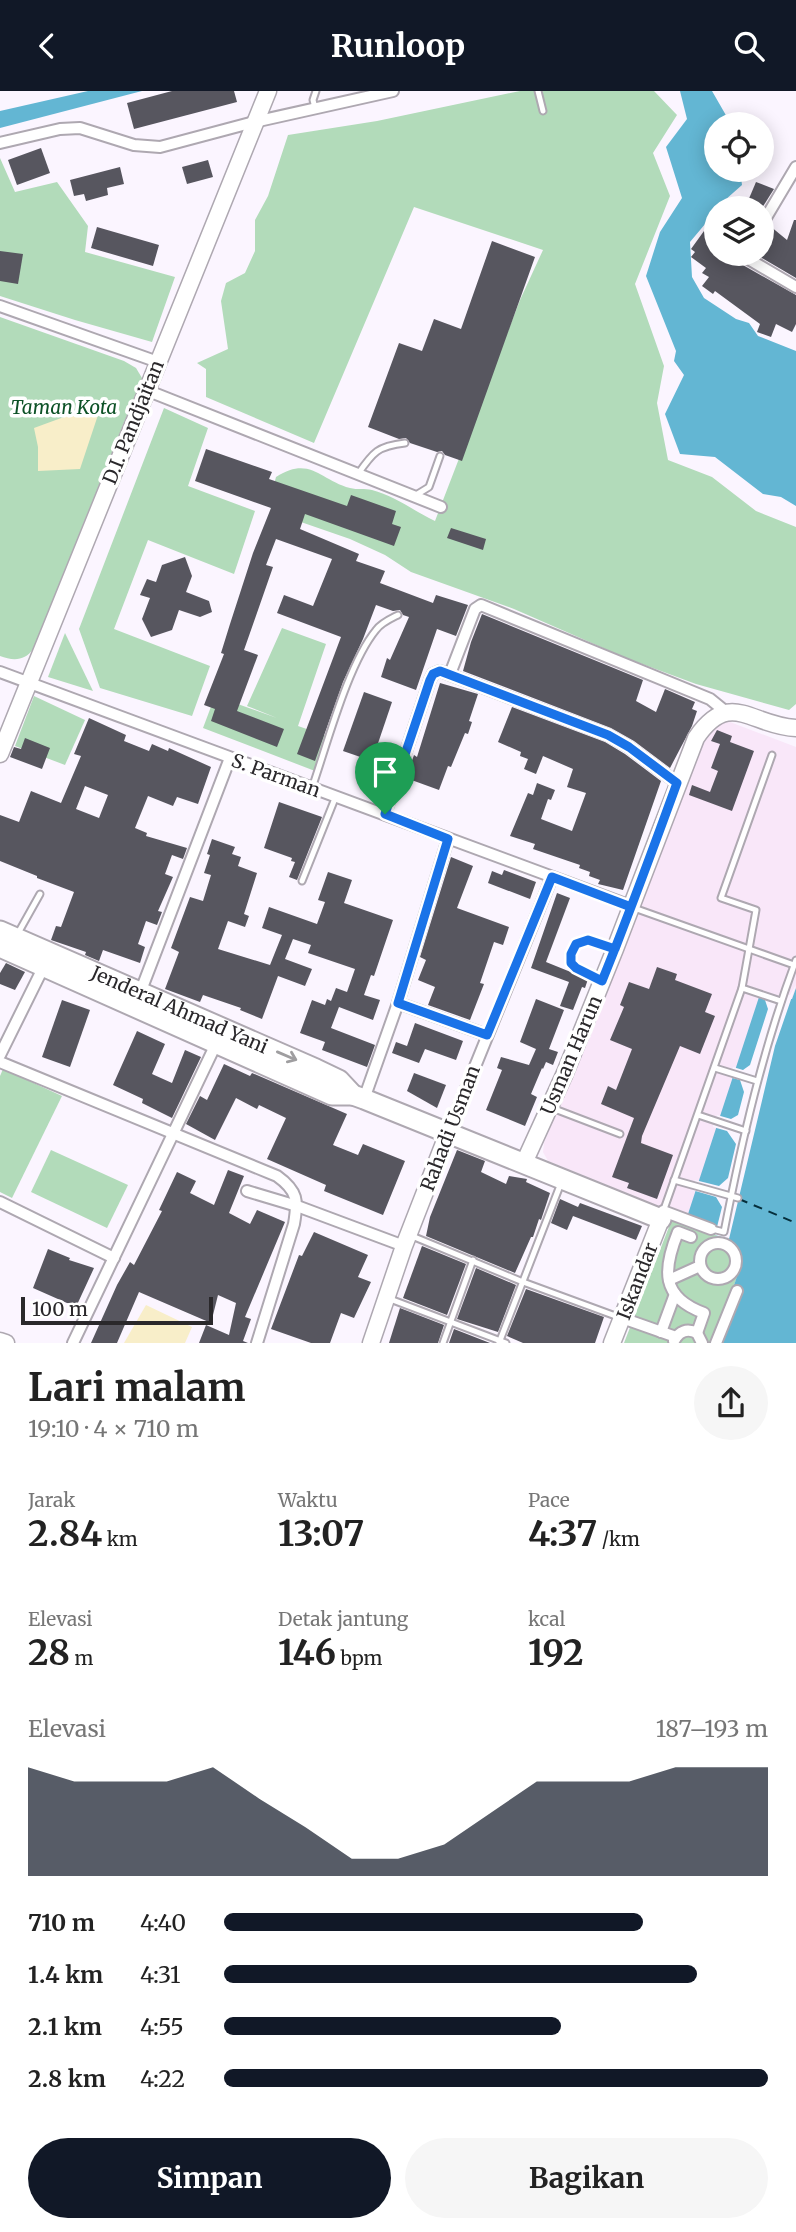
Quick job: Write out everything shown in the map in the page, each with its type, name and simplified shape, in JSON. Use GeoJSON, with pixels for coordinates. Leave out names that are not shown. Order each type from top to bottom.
{"type":"FeatureCollection","features":[{"type":"Feature","properties":{"kind":"highway","name":"Jenderal Ahmad Yani"},"geometry":{"type":"LineString","coordinates":[[5,939],[216,1044],[332,1095],[358,1097],[562,1179],[662,1215]]}},
{"type":"Feature","properties":{"kind":"highway","name":"Jenderal Ahmad Yani"},"geometry":{"type":"LineString","coordinates":[[48,960],[140,993],[316,1069],[339,1080],[358,1097]]}},
{"type":"Feature","properties":{"kind":"street","name":"D.I. Pandjaitan"},"geometry":{"type":"LineString","coordinates":[[0,754],[268,91]]}},
{"type":"Feature","properties":{"kind":"street"},"geometry":{"type":"LineString","coordinates":[[0,143],[60,129],[80,128],[134,145],[160,147],[254,122],[393,91]]}},
{"type":"Feature","properties":{"kind":"street"},"geometry":{"type":"LineString","coordinates":[[774,204],[796,167]]}},
{"type":"Feature","properties":{"kind":"street"},"geometry":{"type":"LineString","coordinates":[[758,266],[796,287]]}},
{"type":"Feature","properties":{"kind":"street"},"geometry":{"type":"LineString","coordinates":[[0,306],[158,362]]}},
{"type":"Feature","properties":{"kind":"street"},"geometry":{"type":"LineString","coordinates":[[146,390],[441,507]]}},
{"type":"Feature","properties":{"kind":"street"},"geometry":{"type":"LineString","coordinates":[[450,674],[475,609],[481,605],[710,699],[726,712],[736,712],[781,727],[796,728]]}},
{"type":"Feature","properties":{"kind":"street"},"geometry":{"type":"LineString","coordinates":[[385,814],[433,674],[440,671],[608,735],[629,747],[677,783]]}},
{"type":"Feature","properties":{"kind":"street","name":"S. Parman"},"geometry":{"type":"LineString","coordinates":[[0,672],[631,907]]}},
{"type":"Feature","properties":{"kind":"street","name":"Usman Harun"},"geometry":{"type":"LineString","coordinates":[[524,1163],[615,949],[696,738],[706,722],[726,712]]}},
{"type":"Feature","properties":{"kind":"street"},"geometry":{"type":"LineString","coordinates":[[140,993],[230,758]]}},
{"type":"Feature","properties":{"kind":"street"},"geometry":{"type":"LineString","coordinates":[[358,1097],[398,1003],[448,839]]}},
{"type":"Feature","properties":{"kind":"street","name":"Rahadi Usman"},"geometry":{"type":"LineString","coordinates":[[370,1343],[448,1133],[552,877]]}},
{"type":"Feature","properties":{"kind":"street"},"geometry":{"type":"LineString","coordinates":[[0,1055],[48,960]]}},
{"type":"Feature","properties":{"kind":"street"},"geometry":{"type":"LineString","coordinates":[[398,1003],[487,1035]]}},
{"type":"Feature","properties":{"kind":"street"},"geometry":{"type":"LineString","coordinates":[[73,1343],[216,1044]]}},
{"type":"Feature","properties":{"kind":"street"},"geometry":{"type":"LineString","coordinates":[[0,1062],[277,1176],[288,1184],[297,1206],[294,1224],[257,1343]]}},
{"type":"Feature","properties":{"kind":"street"},"geometry":{"type":"LineString","coordinates":[[247,1192],[407,1241]]}},
{"type":"Feature","properties":{"kind":"street"},"geometry":{"type":"LineString","coordinates":[[0,1202],[114,1258]]}},
{"type":"Feature","properties":{"kind":"street"},"geometry":{"type":"LineString","coordinates":[[662,1215],[711,1229]]}},
{"type":"Feature","properties":{"kind":"street","name":"Iskandar"},"geometry":{"type":"LineString","coordinates":[[612,1343],[662,1215]]}},
{"type":"Feature","properties":{"kind":"street"},"geometry":{"type":"LineString","coordinates":[[622,1318],[675,1340],[683,1331],[699,1338],[704,1313],[685,1305],[675,1294],[669,1280],[668,1257],[678,1232],[691,1237]]}},
{"type":"Feature","properties":{"kind":"street"},"geometry":{"type":"LineString","coordinates":[[669,1280],[700,1266]]}},
{"type":"Feature","properties":{"kind":"street"},"geometry":{"type":"LineString","coordinates":[[716,1343],[737,1291]]}},
{"type":"Feature","properties":{"kind":"street"},"geometry":{"type":"LineString","coordinates":[[661,1332],[675,1294]]}},
{"type":"Feature","properties":{"kind":"street"},"geometry":{"type":"LineString","coordinates":[[0,1341],[6,1343]]}},
{"type":"Feature","properties":{"kind":"lane"},"geometry":{"type":"LineString","coordinates":[[315,108],[313,100],[316,91]]}},
{"type":"Feature","properties":{"kind":"lane"},"geometry":{"type":"LineString","coordinates":[[538,91],[543,111]]}},
{"type":"Feature","properties":{"kind":"lane"},"geometry":{"type":"LineString","coordinates":[[358,474],[370,456],[377,451],[405,443]]}},
{"type":"Feature","properties":{"kind":"lane"},"geometry":{"type":"LineString","coordinates":[[413,496],[429,487],[440,456]]}},
{"type":"Feature","properties":{"kind":"lane"},"geometry":{"type":"LineString","coordinates":[[312,788],[351,677],[365,647],[376,629],[398,615]]}},
{"type":"Feature","properties":{"kind":"lane"},"geometry":{"type":"LineString","coordinates":[[662,1215],[742,988],[755,911],[721,898],[772,755]]}},
{"type":"Feature","properties":{"kind":"lane"},"geometry":{"type":"LineString","coordinates":[[302,881],[336,796]]}},
{"type":"Feature","properties":{"kind":"lane"},"geometry":{"type":"LineString","coordinates":[[5,939],[40,894]]}},
{"type":"Feature","properties":{"kind":"lane"},"geometry":{"type":"LineString","coordinates":[[631,907],[795,963],[757,1081],[735,1197],[724,1232],[711,1229]]}},
{"type":"Feature","properties":{"kind":"lane"},"geometry":{"type":"LineString","coordinates":[[602,981],[576,968],[571,963],[571,954],[576,944],[588,940],[615,949]]}},
{"type":"Feature","properties":{"kind":"lane"},"geometry":{"type":"LineString","coordinates":[[742,988],[781,1001]]}},
{"type":"Feature","properties":{"kind":"lane"},"geometry":{"type":"LineString","coordinates":[[715,1068],[757,1081]]}},
{"type":"Feature","properties":{"kind":"lane"},"geometry":{"type":"LineString","coordinates":[[550,1107],[620,1134]]}},
{"type":"Feature","properties":{"kind":"lane"},"geometry":{"type":"LineString","coordinates":[[698,1115],[746,1131]]}},
{"type":"Feature","properties":{"kind":"lane"},"geometry":{"type":"LineString","coordinates":[[387,1297],[502,1342],[562,1179]]}},
{"type":"Feature","properties":{"kind":"lane"},"geometry":{"type":"LineString","coordinates":[[674,1180],[735,1197]]}},
{"type":"Feature","properties":{"kind":"lane"},"geometry":{"type":"LineString","coordinates":[[407,1241],[472,1260],[523,1282],[622,1318]]}},
{"type":"Feature","properties":{"kind":"lane"},"geometry":{"type":"LineString","coordinates":[[443,1343],[472,1260]]}},
{"type":"Feature","properties":{"kind":"shaded area"},"geometry":{"type":"Polygon","coordinates":[[[730,722],[796,747],[796,988],[775,1046],[729,1239],[671,1217],[656,1205],[548,1161],[543,1152],[544,1143],[706,735],[716,724],[730,722]]]}},
{"type":"Feature","properties":{"kind":"green space"},"geometry":{"type":"Polygon","coordinates":[[[520,91],[654,91],[677,115],[653,153],[670,196],[635,284],[664,366],[657,403],[668,460],[712,477],[756,511],[796,527],[796,704],[789,710],[696,684],[626,658],[514,609],[411,572],[385,555],[350,539],[272,512],[269,503],[276,477],[298,468],[314,471],[350,488],[369,489],[380,493],[435,521],[520,300],[543,250],[414,207],[314,443],[206,397],[206,369],[197,363],[228,349],[221,301],[226,283],[245,273],[255,251],[255,220],[268,196],[288,135],[377,121],[520,91]]]}},
{"type":"Feature","properties":{"kind":"green space"},"geometry":{"type":"Polygon","coordinates":[[[0,158],[15,192],[57,182],[88,226],[85,252],[175,277],[152,342],[0,296],[0,158]]]}},
{"type":"Feature","properties":{"kind":"green space","name":"Taman Kota"},"geometry":{"type":"Polygon","coordinates":[[[0,317],[124,361],[136,368],[142,378],[33,649],[26,656],[14,659],[0,656],[0,317]]]}},
{"type":"Feature","properties":{"kind":"green space"},"geometry":{"type":"Polygon","coordinates":[[[164,408],[208,428],[188,486],[255,511],[234,574],[148,540],[114,629],[210,666],[192,716],[100,688],[79,629],[164,408]]]}},
{"type":"Feature","properties":{"kind":"green space"},"geometry":{"type":"Polygon","coordinates":[[[282,628],[326,644],[298,726],[327,736],[315,771],[203,728],[215,696],[277,718],[247,706],[282,628]]]}},
{"type":"Feature","properties":{"kind":"green space"},"geometry":{"type":"Polygon","coordinates":[[[65,633],[93,691],[48,677],[65,633]]]}},
{"type":"Feature","properties":{"kind":"green space"},"geometry":{"type":"Polygon","coordinates":[[[34,696],[85,720],[65,765],[15,746],[34,696]]]}},
{"type":"Feature","properties":{"kind":"green space"},"geometry":{"type":"Polygon","coordinates":[[[3,1069],[62,1096],[12,1198],[0,1192],[0,1076],[3,1069]]]}},
{"type":"Feature","properties":{"kind":"green space"},"geometry":{"type":"Polygon","coordinates":[[[51,1150],[128,1185],[107,1228],[31,1192],[51,1150]]]}},
{"type":"Feature","properties":{"kind":"green space"},"geometry":{"type":"Polygon","coordinates":[[[672,1219],[713,1233],[733,1244],[739,1251],[742,1262],[734,1285],[741,1288],[720,1343],[624,1343],[672,1219]]]}},
{"type":"Feature","properties":{"kind":"sand"},"geometry":{"type":"Polygon","coordinates":[[[102,403],[80,469],[38,471],[38,447],[34,428],[102,403]]]}},
{"type":"Feature","properties":{"kind":"sand"},"geometry":{"type":"Polygon","coordinates":[[[146,1305],[192,1327],[185,1343],[124,1343],[146,1305]]]}},
{"type":"Feature","properties":{"kind":"water"},"geometry":{"type":"Polygon","coordinates":[[[88,91],[142,91],[0,128],[0,111],[88,91]]]}},
{"type":"Feature","properties":{"kind":"water"},"geometry":{"type":"Polygon","coordinates":[[[680,91],[712,91],[724,112],[704,112],[704,182],[742,182],[742,185],[730,196],[704,196],[704,225],[690,242],[692,277],[704,298],[736,319],[749,323],[758,336],[796,351],[796,506],[781,497],[763,494],[715,457],[680,454],[665,414],[684,375],[674,361],[676,351],[646,276],[660,232],[682,198],[666,147],[687,119],[680,91]]]}},
{"type":"Feature","properties":{"kind":"water"},"geometry":{"type":"Polygon","coordinates":[[[796,988],[796,1343],[720,1343],[741,1288],[734,1285],[741,1259],[731,1242],[712,1234],[715,1225],[688,1214],[759,997],[765,1000],[792,999],[796,988]]]}},
{"type":"Feature","properties":{"kind":"pier"},"geometry":{"type":"Polygon","coordinates":[[[796,985],[775,1046],[729,1239],[715,1235],[722,1207],[716,1197],[692,1190],[695,1180],[719,1186],[728,1178],[736,1144],[727,1131],[713,1127],[717,1115],[731,1119],[738,1115],[744,1092],[740,1080],[729,1077],[733,1067],[743,1070],[750,1065],[768,1009],[765,1000],[756,996],[790,995],[796,985]]]}},
{"type":"Feature","properties":{"kind":"building"},"geometry":{"type":"Polygon","coordinates":[[[172,91],[234,91],[237,102],[134,129],[127,103],[172,91]]]}},
{"type":"Feature","properties":{"kind":"building"},"geometry":{"type":"Polygon","coordinates":[[[41,148],[50,173],[17,185],[8,160],[41,148]]]}},
{"type":"Feature","properties":{"kind":"building"},"geometry":{"type":"Polygon","coordinates":[[[208,160],[213,177],[187,184],[182,167],[208,160]]]}},
{"type":"Feature","properties":{"kind":"building"},"geometry":{"type":"Polygon","coordinates":[[[120,167],[124,184],[107,188],[108,195],[86,201],[84,194],[74,196],[70,180],[120,167]]]}},
{"type":"Feature","properties":{"kind":"building"},"geometry":{"type":"Polygon","coordinates":[[[756,182],[774,189],[770,196],[750,196],[756,182]]]}},
{"type":"Feature","properties":{"kind":"building"},"geometry":{"type":"Polygon","coordinates":[[[796,220],[796,278],[774,265],[774,229],[787,240],[796,220]]]}},
{"type":"Feature","properties":{"kind":"building"},"geometry":{"type":"Polygon","coordinates":[[[97,227],[159,245],[153,266],[91,248],[97,227]]]}},
{"type":"Feature","properties":{"kind":"building"},"geometry":{"type":"Polygon","coordinates":[[[704,231],[704,266],[745,266],[796,295],[796,324],[792,332],[776,324],[771,337],[757,332],[760,324],[715,291],[713,294],[702,286],[709,277],[702,273],[706,268],[691,257],[695,252],[691,249],[704,231]]]}},
{"type":"Feature","properties":{"kind":"building"},"geometry":{"type":"Polygon","coordinates":[[[492,241],[535,257],[462,461],[445,455],[442,451],[437,452],[410,443],[406,438],[399,439],[368,427],[399,343],[422,351],[434,319],[461,329],[492,241]]]}},
{"type":"Feature","properties":{"kind":"building"},"geometry":{"type":"Polygon","coordinates":[[[0,251],[23,254],[18,284],[0,281],[0,251]]]}},
{"type":"Feature","properties":{"kind":"building"},"geometry":{"type":"Polygon","coordinates":[[[206,449],[272,472],[269,479],[347,506],[351,495],[396,511],[392,524],[401,527],[394,546],[305,514],[300,529],[359,554],[356,561],[385,571],[380,583],[433,603],[436,595],[468,605],[456,636],[437,629],[416,690],[381,677],[387,658],[390,660],[409,617],[403,615],[400,610],[393,611],[376,605],[343,682],[315,761],[297,754],[341,637],[277,613],[284,595],[313,606],[332,559],[276,539],[266,565],[273,567],[244,650],[258,655],[237,711],[284,729],[277,747],[211,721],[215,709],[204,705],[224,654],[221,653],[253,553],[271,508],[195,481],[206,449]]]}},
{"type":"Feature","properties":{"kind":"building"},"geometry":{"type":"Polygon","coordinates":[[[451,528],[486,539],[483,550],[447,538],[451,528]]]}},
{"type":"Feature","properties":{"kind":"building"},"geometry":{"type":"Polygon","coordinates":[[[185,557],[192,576],[186,592],[209,601],[212,612],[200,617],[179,610],[172,630],[151,637],[142,619],[150,598],[140,595],[147,579],[156,582],[162,565],[185,557]]]}},
{"type":"Feature","properties":{"kind":"building"},"geometry":{"type":"Polygon","coordinates":[[[482,614],[643,680],[636,701],[656,712],[665,689],[695,702],[692,709],[697,711],[692,726],[670,768],[634,741],[611,728],[463,671],[482,614]]]}},
{"type":"Feature","properties":{"kind":"building"},"geometry":{"type":"Polygon","coordinates":[[[440,683],[478,694],[469,721],[472,722],[468,734],[465,733],[439,790],[406,778],[414,755],[417,757],[440,683]]]}},
{"type":"Feature","properties":{"kind":"building"},"geometry":{"type":"Polygon","coordinates":[[[364,692],[392,702],[372,761],[343,751],[364,692]]]}},
{"type":"Feature","properties":{"kind":"building"},"geometry":{"type":"Polygon","coordinates":[[[512,707],[605,742],[661,781],[623,890],[598,884],[600,880],[589,876],[590,872],[579,868],[580,865],[533,849],[535,844],[510,836],[528,793],[533,795],[537,783],[555,790],[551,800],[548,799],[541,819],[572,831],[586,793],[567,787],[573,769],[543,756],[536,774],[524,769],[528,759],[520,756],[521,752],[498,742],[512,707]]]}},
{"type":"Feature","properties":{"kind":"building"},"geometry":{"type":"Polygon","coordinates":[[[89,718],[126,735],[124,741],[149,751],[152,744],[168,751],[169,748],[211,767],[198,804],[177,797],[173,806],[148,796],[135,828],[147,833],[146,836],[187,848],[183,859],[172,855],[165,874],[173,877],[158,911],[162,912],[157,925],[146,921],[138,944],[145,947],[140,963],[103,950],[99,961],[85,955],[86,952],[51,940],[56,926],[61,927],[74,892],[0,861],[0,815],[19,822],[31,791],[61,803],[81,756],[74,754],[89,718]],[[85,786],[76,809],[99,818],[108,795],[85,786]]]}},
{"type":"Feature","properties":{"kind":"building"},"geometry":{"type":"Polygon","coordinates":[[[717,730],[732,736],[730,742],[754,751],[732,811],[689,795],[692,785],[710,792],[718,771],[711,768],[720,744],[711,741],[717,730]]]}},
{"type":"Feature","properties":{"kind":"building"},"geometry":{"type":"Polygon","coordinates":[[[25,738],[50,748],[42,769],[10,757],[14,747],[21,749],[25,738]]]}},
{"type":"Feature","properties":{"kind":"building"},"geometry":{"type":"Polygon","coordinates":[[[279,802],[322,817],[297,880],[289,877],[295,862],[291,861],[292,858],[264,848],[279,802]]]}},
{"type":"Feature","properties":{"kind":"building"},"geometry":{"type":"Polygon","coordinates":[[[212,839],[235,847],[232,854],[241,857],[238,866],[257,873],[244,914],[249,916],[245,927],[228,921],[218,949],[270,965],[282,935],[262,928],[269,907],[317,924],[325,902],[318,900],[328,872],[352,880],[344,903],[393,920],[374,976],[371,975],[364,995],[380,1000],[373,1020],[339,1007],[331,1028],[375,1045],[367,1067],[322,1050],[325,1042],[300,1033],[312,1000],[325,1005],[327,999],[331,1001],[336,988],[347,992],[355,969],[308,953],[311,945],[293,939],[285,959],[312,969],[305,986],[278,976],[262,1019],[240,1010],[241,1008],[203,995],[200,1002],[165,989],[179,952],[171,948],[190,897],[203,901],[211,875],[204,873],[212,839]]]}},
{"type":"Feature","properties":{"kind":"building"},"geometry":{"type":"Polygon","coordinates":[[[451,857],[473,866],[457,908],[509,927],[503,945],[494,942],[480,983],[484,984],[470,1020],[428,1005],[435,987],[418,980],[426,960],[420,957],[451,857]]]}},
{"type":"Feature","properties":{"kind":"building"},"geometry":{"type":"Polygon","coordinates":[[[504,870],[536,882],[530,899],[488,883],[492,871],[502,875],[504,870]]]}},
{"type":"Feature","properties":{"kind":"building"},"geometry":{"type":"Polygon","coordinates":[[[557,893],[570,898],[546,962],[588,979],[573,1010],[560,1006],[569,982],[531,968],[557,893]]]}},
{"type":"Feature","properties":{"kind":"building"},"geometry":{"type":"Polygon","coordinates":[[[6,963],[25,972],[15,990],[0,984],[0,973],[6,963]]]}},
{"type":"Feature","properties":{"kind":"building"},"geometry":{"type":"Polygon","coordinates":[[[657,967],[677,974],[675,980],[712,994],[705,1012],[715,1016],[700,1054],[680,1046],[642,1136],[641,1143],[673,1155],[657,1199],[627,1188],[629,1183],[612,1177],[634,1118],[601,1104],[608,1086],[616,1090],[632,1049],[610,1040],[624,1007],[620,1005],[629,982],[649,989],[657,967]]]}},
{"type":"Feature","properties":{"kind":"building"},"geometry":{"type":"Polygon","coordinates":[[[536,999],[564,1010],[549,1049],[558,1052],[553,1065],[546,1062],[542,1068],[531,1094],[537,1097],[525,1126],[486,1110],[502,1070],[497,1068],[501,1057],[529,1065],[536,1049],[520,1042],[536,999]]]}},
{"type":"Feature","properties":{"kind":"building"},"geometry":{"type":"Polygon","coordinates":[[[62,1000],[90,1010],[70,1067],[42,1057],[62,1000]]]}},
{"type":"Feature","properties":{"kind":"building"},"geometry":{"type":"Polygon","coordinates":[[[415,1023],[463,1041],[456,1060],[425,1049],[419,1063],[392,1053],[396,1042],[407,1046],[415,1023]]]}},
{"type":"Feature","properties":{"kind":"building"},"geometry":{"type":"Polygon","coordinates":[[[137,1031],[165,1044],[152,1074],[172,1083],[185,1050],[201,1057],[172,1118],[142,1103],[143,1099],[113,1085],[137,1031]]]}},
{"type":"Feature","properties":{"kind":"building"},"geometry":{"type":"Polygon","coordinates":[[[224,1064],[250,1076],[252,1073],[347,1114],[333,1145],[358,1155],[363,1144],[405,1161],[383,1215],[324,1191],[326,1185],[267,1159],[286,1118],[259,1105],[257,1109],[236,1098],[215,1140],[186,1124],[200,1096],[207,1100],[224,1064]]]}},
{"type":"Feature","properties":{"kind":"building"},"geometry":{"type":"Polygon","coordinates":[[[414,1073],[446,1085],[437,1108],[407,1091],[414,1073]]]}},
{"type":"Feature","properties":{"kind":"building"},"geometry":{"type":"Polygon","coordinates":[[[457,1150],[485,1161],[481,1172],[506,1184],[509,1176],[527,1179],[526,1182],[550,1193],[541,1220],[539,1219],[515,1273],[426,1236],[430,1217],[457,1150]]]}},
{"type":"Feature","properties":{"kind":"building"},"geometry":{"type":"Polygon","coordinates":[[[228,1170],[244,1176],[229,1213],[250,1224],[257,1210],[285,1222],[245,1317],[251,1319],[243,1341],[248,1343],[199,1343],[206,1325],[229,1335],[236,1303],[218,1295],[211,1323],[139,1292],[117,1343],[91,1343],[117,1285],[130,1262],[134,1265],[162,1211],[159,1210],[177,1172],[196,1181],[190,1193],[214,1205],[228,1170]]]}},
{"type":"Feature","properties":{"kind":"building"},"geometry":{"type":"Polygon","coordinates":[[[560,1199],[578,1207],[580,1203],[642,1226],[636,1240],[573,1216],[567,1230],[551,1223],[560,1199]]]}},
{"type":"Feature","properties":{"kind":"building"},"geometry":{"type":"Polygon","coordinates":[[[314,1232],[368,1255],[358,1277],[371,1282],[354,1318],[341,1313],[330,1343],[311,1343],[271,1329],[299,1255],[302,1256],[314,1232]]]}},
{"type":"Feature","properties":{"kind":"building"},"geometry":{"type":"Polygon","coordinates":[[[422,1246],[466,1264],[447,1315],[403,1298],[422,1246]]]}},
{"type":"Feature","properties":{"kind":"building"},"geometry":{"type":"Polygon","coordinates":[[[48,1249],[70,1258],[69,1260],[94,1268],[76,1307],[33,1288],[48,1249]]]}},
{"type":"Feature","properties":{"kind":"building"},"geometry":{"type":"Polygon","coordinates":[[[476,1268],[516,1285],[498,1332],[457,1319],[476,1268]]]}},
{"type":"Feature","properties":{"kind":"building"},"geometry":{"type":"Polygon","coordinates":[[[526,1289],[604,1317],[595,1343],[523,1343],[507,1336],[526,1289]]]}},
{"type":"Feature","properties":{"kind":"building"},"geometry":{"type":"Polygon","coordinates":[[[400,1308],[444,1325],[438,1343],[389,1343],[400,1308]]]}},
{"type":"Feature","properties":{"kind":"building"},"geometry":{"type":"Polygon","coordinates":[[[454,1329],[490,1343],[449,1343],[454,1329]]]}},
{"type":"Feature","properties":{"kind":"ferry route"},"geometry":{"type":"LineString","coordinates":[[739,1199],[796,1223]]}},
{"type":"Feature","properties":{"kind":"route"},"geometry":{"type":"LineString","coordinates":[[385,814],[430,680],[436,671],[608,735],[629,747],[677,783],[631,907],[615,949],[602,981],[576,968],[571,963],[571,954],[576,944],[588,940],[615,949],[631,907],[552,877],[487,1035],[398,1003],[448,839],[385,814]]}}]}
